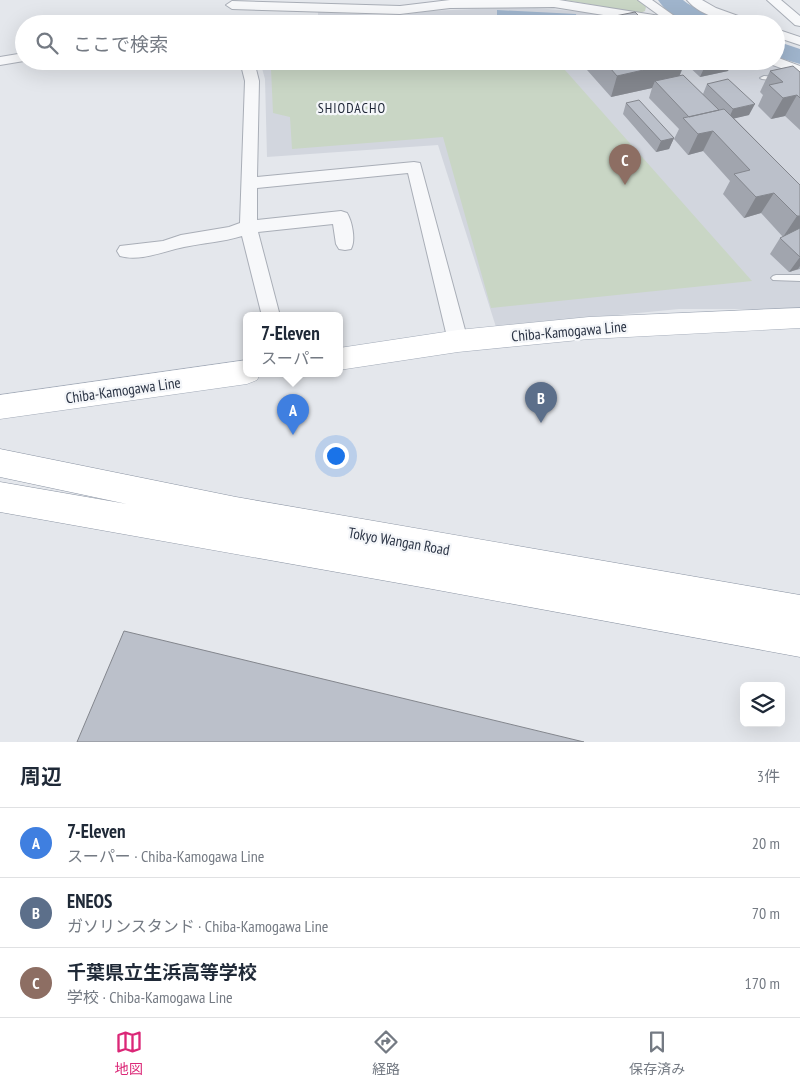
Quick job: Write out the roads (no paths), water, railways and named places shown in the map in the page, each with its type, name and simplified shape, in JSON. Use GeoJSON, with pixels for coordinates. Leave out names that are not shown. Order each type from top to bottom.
{"type":"FeatureCollection","features":[{"type":"Feature","properties":{"kind":"main road","name":"Chiba-Kamogawa Line"},"geometry":{"type":"LineString","coordinates":[[343,358],[458,341],[589,328],[800,318]]}},
{"type":"Feature","properties":{"kind":"main road","name":"Chiba-Kamogawa Line"},"geometry":{"type":"LineString","coordinates":[[0,407],[243,373]]}},
{"type":"Feature","properties":{"kind":"main road","name":"Tokyo Wangan Road"},"geometry":{"type":"LineString","coordinates":[[0,463],[236,512],[800,612]]}},
{"type":"Feature","properties":{"kind":"main road","name":"Tokyo Wangan Road"},"geometry":{"type":"LineString","coordinates":[[0,497],[432,572],[800,640]]}},
{"type":"Feature","properties":{"kind":"street"},"geometry":{"type":"LineString","coordinates":[[644,0],[667,15]]}},
{"type":"Feature","properties":{"kind":"street"},"geometry":{"type":"LineString","coordinates":[[694,0],[723,15]]}},
{"type":"Feature","properties":{"kind":"street"},"geometry":{"type":"LineString","coordinates":[[773,0],[800,22]]}},
{"type":"Feature","properties":{"kind":"street"},"geometry":{"type":"LineString","coordinates":[[233,6],[553,1],[633,15]]}},
{"type":"Feature","properties":{"kind":"street"},"geometry":{"type":"LineString","coordinates":[[785,36],[800,41]]}},
{"type":"Feature","properties":{"kind":"street"},"geometry":{"type":"LineString","coordinates":[[0,61],[15,58]]}},
{"type":"Feature","properties":{"kind":"street"},"geometry":{"type":"LineString","coordinates":[[785,65],[800,71]]}},
{"type":"Feature","properties":{"kind":"street"},"geometry":{"type":"LineString","coordinates":[[249,70],[252,81],[248,227],[270,312]]}},
{"type":"Feature","properties":{"kind":"street"},"geometry":{"type":"LineString","coordinates":[[249,184],[414,167],[458,341]]}},
{"type":"Feature","properties":{"kind":"street"},"geometry":{"type":"LineString","coordinates":[[126,251],[164,247],[181,241],[231,233],[248,227],[341,217],[345,244]]}},
{"type":"Feature","properties":{"kind":"lane"},"geometry":{"type":"LineString","coordinates":[[764,78],[789,80],[800,86]]}},
{"type":"Feature","properties":{"kind":"lane"},"geometry":{"type":"LineString","coordinates":[[776,278],[800,278]]}},
{"type":"Feature","properties":{"kind":"water"},"geometry":{"type":"Polygon","coordinates":[[[497,10],[576,15],[497,15],[497,10]]]}},
{"type":"Feature","properties":{"kind":"waterway"},"geometry":{"type":"LineString","coordinates":[[669,0],[683,12],[690,15]]}},
{"type":"Feature","properties":{"kind":"waterway"},"geometry":{"type":"LineString","coordinates":[[785,51],[800,57]]}},
{"type":"Feature","properties":{"kind":"place","name":"千葉県立生浜高等学校"},"geometry":{"type":"Point","coordinates":[625,185]}},
{"type":"Feature","properties":{"kind":"place","name":"ENEOS"},"geometry":{"type":"Point","coordinates":[541,423]}},
{"type":"Feature","properties":{"kind":"place","name":"7-Eleven"},"geometry":{"type":"Point","coordinates":[293,435]}},
{"type":"Feature","properties":{"kind":"district","name":"SHIODACHO"},"geometry":{"type":"Point","coordinates":[352,108]}}]}
